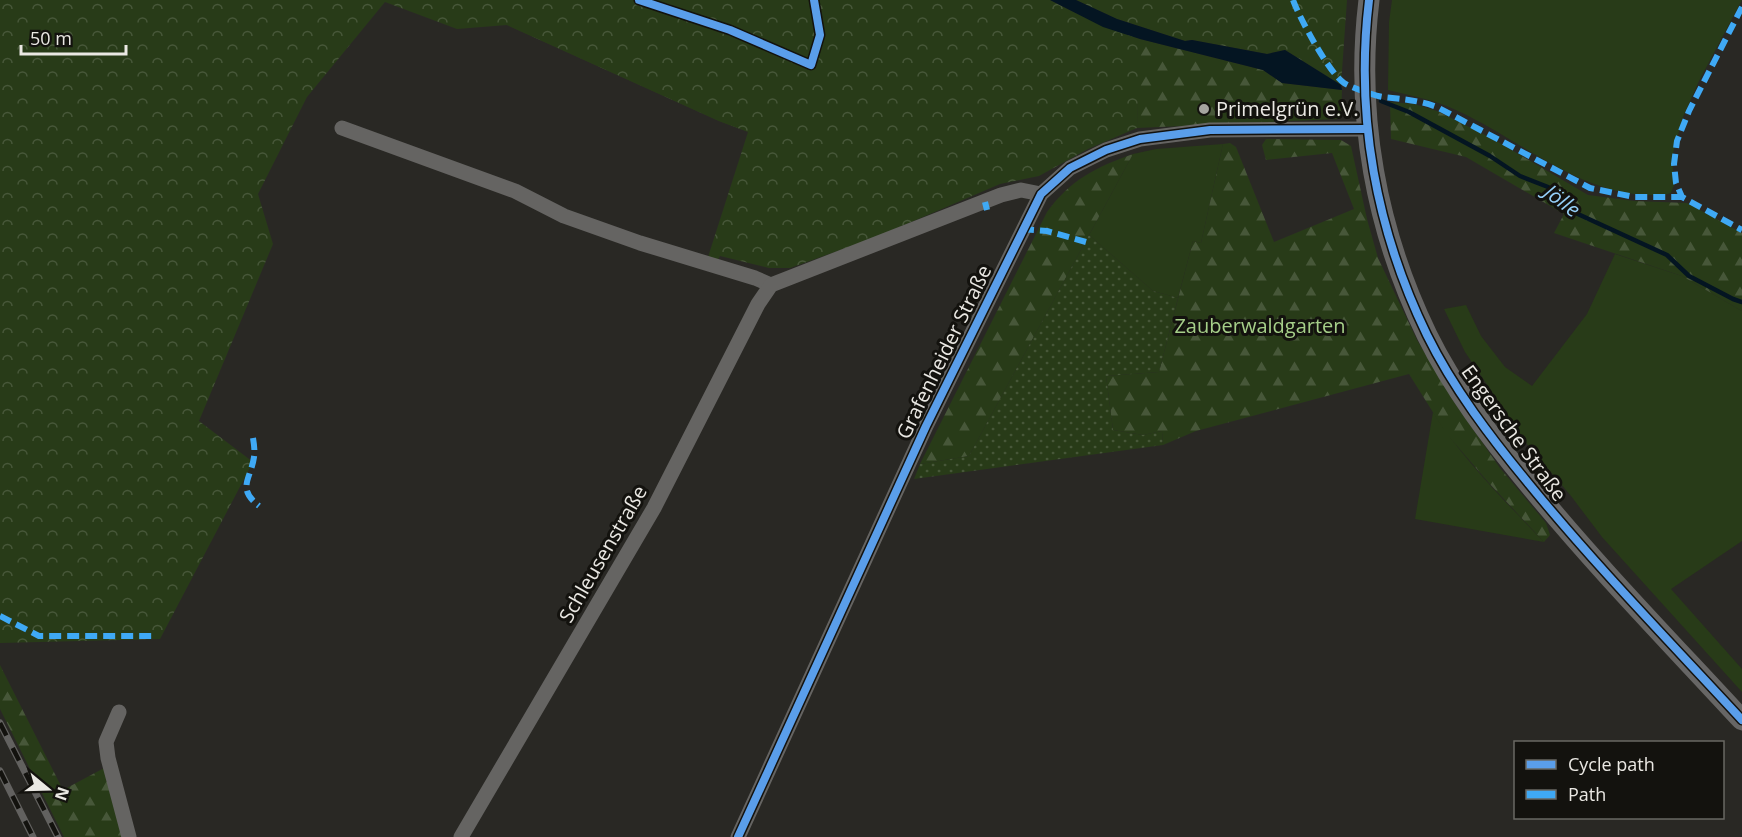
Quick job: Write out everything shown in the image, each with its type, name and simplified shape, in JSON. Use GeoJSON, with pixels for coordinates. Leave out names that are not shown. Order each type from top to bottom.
{"type":"FeatureCollection","features":[{"type":"Feature","properties":{"kind":"main road","name":"Engersche Straße"},"geometry":{"type":"LineString","coordinates":[[1369,0],[1365,60],[1366,129],[1380,207],[1402,280],[1428,337],[1466,401],[1569,533],[1742,720]]}},
{"type":"Feature","properties":{"kind":"street"},"geometry":{"type":"LineString","coordinates":[[342,128],[515,191],[564,216],[771,285],[1001,195],[1021,190],[1041,194]]}},
{"type":"Feature","properties":{"kind":"street","name":"Grafenheider Straße"},"geometry":{"type":"LineString","coordinates":[[738,837],[926,426],[1041,194],[1070,168],[1106,150],[1140,139],[1210,130],[1366,129]]}},
{"type":"Feature","properties":{"kind":"street","name":"Schleusenstraße"},"geometry":{"type":"LineString","coordinates":[[461,837],[607,592],[654,508],[758,303],[771,285]]}},
{"type":"Feature","properties":{"kind":"street"},"geometry":{"type":"LineString","coordinates":[[119,712],[106,742],[108,758],[129,837]]}},
{"type":"Feature","properties":{"kind":"green space"},"geometry":{"type":"Polygon","coordinates":[[[0,0],[1050,0],[1103,27],[1140,39],[1137,128],[1088,149],[1039,176],[1000,184],[874,238],[790,268],[769,268],[720,256],[718,260],[708,257],[748,132],[507,25],[457,29],[385,2],[307,97],[258,194],[273,244],[199,421],[253,462],[160,639],[0,643],[0,0]]]}},
{"type":"Feature","properties":{"kind":"green space"},"geometry":{"type":"Polygon","coordinates":[[[515,0],[1050,0],[1068,10],[1140,39],[1263,70],[1282,83],[1342,90],[1341,117],[1137,128],[1138,72],[749,132],[719,121],[507,25],[515,0]]]}},
{"type":"Feature","properties":{"kind":"green space"},"geometry":{"type":"Polygon","coordinates":[[[1076,0],[1347,0],[1341,85],[1285,50],[1267,54],[1192,40],[1185,41],[1117,19],[1076,0]]]}},
{"type":"Feature","properties":{"kind":"green space"},"geometry":{"type":"Polygon","coordinates":[[[1392,0],[1742,0],[1699,81],[1683,117],[1672,157],[1674,185],[1671,193],[1649,195],[1623,192],[1598,185],[1550,163],[1450,107],[1388,90],[1389,22],[1392,0]]]}},
{"type":"Feature","properties":{"kind":"green space"},"geometry":{"type":"Polygon","coordinates":[[[1390,102],[1414,104],[1437,111],[1493,139],[1588,195],[1634,201],[1687,203],[1742,233],[1742,311],[1682,276],[1554,233],[1564,214],[1466,157],[1391,139],[1390,102]]]}},
{"type":"Feature","properties":{"kind":"green space","name":"Zauberwaldgarten"},"geometry":{"type":"Polygon","coordinates":[[[1266,139],[1341,140],[1351,146],[1378,258],[1417,340],[1454,402],[1500,468],[1546,523],[1550,535],[1544,542],[1446,433],[1409,374],[1196,431],[1163,445],[1162,431],[1143,435],[1113,430],[1106,376],[1159,372],[1193,241],[1201,243],[1223,144],[1230,143],[1236,147],[1274,242],[1354,209],[1332,153],[1266,160],[1262,145],[1266,139]]]}},
{"type":"Feature","properties":{"kind":"green space"},"geometry":{"type":"Polygon","coordinates":[[[1223,144],[1201,243],[1193,241],[1178,298],[1153,291],[1089,235],[1133,154],[1156,149],[1223,144]]]}},
{"type":"Feature","properties":{"kind":"green space"},"geometry":{"type":"Polygon","coordinates":[[[1133,154],[969,456],[920,464],[1047,212],[1065,191],[1085,176],[1133,154]]]}},
{"type":"Feature","properties":{"kind":"green space"},"geometry":{"type":"Polygon","coordinates":[[[1089,235],[1153,291],[1178,298],[1159,372],[1106,376],[1113,430],[1143,435],[1162,431],[1163,445],[914,479],[920,464],[969,456],[1089,235]]]}},
{"type":"Feature","properties":{"kind":"green space"},"geometry":{"type":"Polygon","coordinates":[[[1615,254],[1682,276],[1742,311],[1742,541],[1671,589],[1742,669],[1742,692],[1602,537],[1527,444],[1465,352],[1444,309],[1466,305],[1481,336],[1505,367],[1532,386],[1587,314],[1615,254]]]}},
{"type":"Feature","properties":{"kind":"green space"},"geometry":{"type":"Polygon","coordinates":[[[1433,412],[1471,463],[1544,542],[1415,519],[1433,412]]]}},
{"type":"Feature","properties":{"kind":"green space"},"geometry":{"type":"Polygon","coordinates":[[[0,665],[63,790],[106,767],[122,837],[64,837],[0,709],[0,665]]]}},
{"type":"Feature","properties":{"kind":"water"},"geometry":{"type":"Polygon","coordinates":[[[1050,0],[1076,0],[1117,19],[1185,41],[1192,40],[1267,54],[1285,50],[1341,85],[1342,90],[1282,83],[1263,70],[1140,39],[1103,27],[1050,0]]]}},
{"type":"Feature","properties":{"kind":"waterway","name":"Jölle"},"geometry":{"type":"LineString","coordinates":[[1381,101],[1409,112],[1490,156],[1520,176],[1548,187],[1567,209],[1667,255],[1689,276],[1742,302]]}},
{"type":"Feature","properties":{"kind":"railway"},"geometry":{"type":"LineString","coordinates":[[0,723],[58,837]]}},
{"type":"Feature","properties":{"kind":"railway"},"geometry":{"type":"LineString","coordinates":[[0,771],[33,837]]}},
{"type":"Feature","properties":{"kind":"marked path"},"geometry":{"type":"LineString","coordinates":[[1293,0],[1323,57],[1347,85],[1379,96],[1417,101],[1437,107],[1590,188],[1634,197],[1682,197]]}},
{"type":"Feature","properties":{"kind":"marked path"},"geometry":{"type":"LineString","coordinates":[[1742,7],[1689,111],[1677,141],[1674,164],[1676,183],[1682,197],[1742,230]]}},
{"type":"Feature","properties":{"kind":"marked path"},"geometry":{"type":"LineString","coordinates":[[985,202],[987,210]]}},
{"type":"Feature","properties":{"kind":"marked path"},"geometry":{"type":"LineString","coordinates":[[1022,229],[1047,231],[1086,242]]}},
{"type":"Feature","properties":{"kind":"marked path"},"geometry":{"type":"LineString","coordinates":[[253,438],[254,457],[247,488],[248,494],[259,506]]}},
{"type":"Feature","properties":{"kind":"marked path"},"geometry":{"type":"LineString","coordinates":[[0,616],[39,636],[154,636]]}},
{"type":"Feature","properties":{"kind":"cycle path"},"geometry":{"type":"LineString","coordinates":[[639,0],[730,30],[811,65],[820,35],[814,0]]}},
{"type":"Feature","properties":{"kind":"cycle path"},"geometry":{"type":"LineString","coordinates":[[1369,0],[1365,43],[1365,87],[1374,172],[1394,255],[1409,295],[1437,355],[1501,449],[1554,514],[1742,720]]}},
{"type":"Feature","properties":{"kind":"cycle path"},"geometry":{"type":"LineString","coordinates":[[738,837],[926,426],[1041,194],[1070,168],[1106,150],[1140,139],[1210,130],[1366,129]]}},
{"type":"Feature","properties":{"kind":"place","name":"Primelgrün e.V."},"geometry":{"type":"Point","coordinates":[1204,109]}}]}
